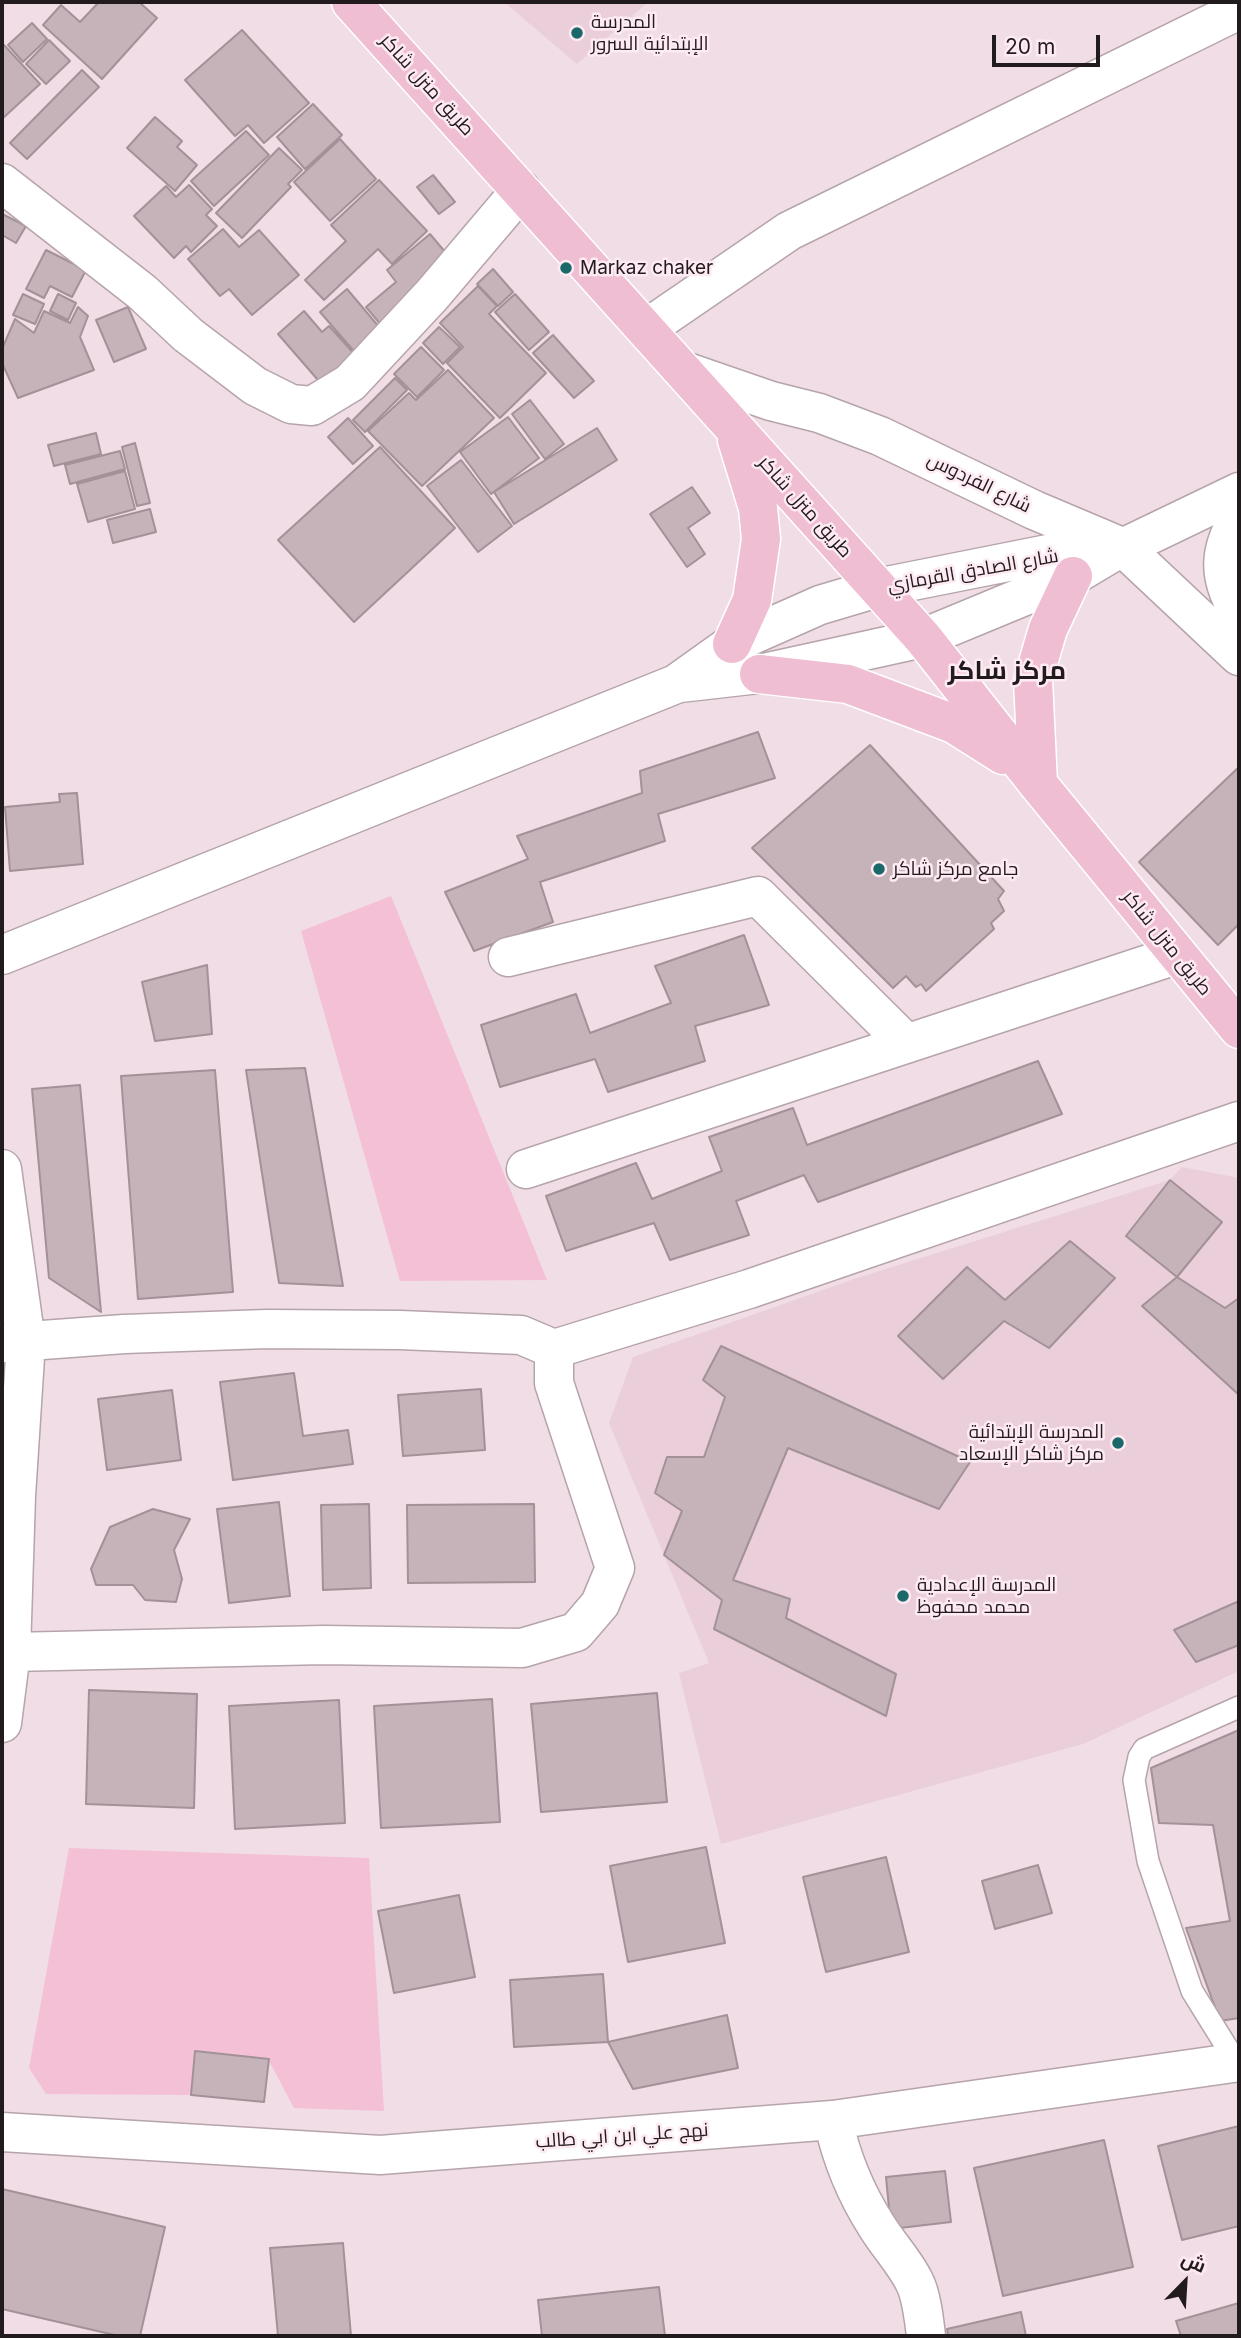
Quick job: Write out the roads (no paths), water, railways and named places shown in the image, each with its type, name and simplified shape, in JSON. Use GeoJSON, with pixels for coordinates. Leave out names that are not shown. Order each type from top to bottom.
{"type":"FeatureCollection","features":[{"type":"Feature","properties":{"kind":"main road","name":"طريق منزل شاكر"},"geometry":{"type":"LineString","coordinates":[[351,2],[923,638],[1176,955],[1239,1029]]}},
{"type":"Feature","properties":{"kind":"main road"},"geometry":{"type":"LineString","coordinates":[[732,644],[752,600],[761,539],[758,508],[734,428]]}},
{"type":"Feature","properties":{"kind":"main road"},"geometry":{"type":"LineString","coordinates":[[1033,778],[1033,680],[1048,629],[1073,576]]}},
{"type":"Feature","properties":{"kind":"main road"},"geometry":{"type":"LineString","coordinates":[[760,674],[848,684],[907,704],[954,724],[1033,778]]}},
{"type":"Feature","properties":{"kind":"street"},"geometry":{"type":"LineString","coordinates":[[646,329],[789,231],[1239,10]]}},
{"type":"Feature","properties":{"kind":"street"},"geometry":{"type":"LineString","coordinates":[[2,183],[142,292],[188,335],[255,386],[291,404],[312,406],[350,383],[432,295],[521,190]]}},
{"type":"Feature","properties":{"kind":"street","name":"شارع الفردوس"},"geometry":{"type":"LineString","coordinates":[[684,371],[771,401],[819,413],[880,436],[1117,551],[1239,656]]}},
{"type":"Feature","properties":{"kind":"street","name":"شارع الصادق القرمازي"},"geometry":{"type":"LineString","coordinates":[[677,684],[760,674],[923,638],[1073,576],[1117,551],[1239,492]]}},
{"type":"Feature","properties":{"kind":"street"},"geometry":{"type":"LineString","coordinates":[[1239,517],[1229,534],[1222,555],[1229,595],[1239,613]]}},
{"type":"Feature","properties":{"kind":"street","name":"شارع الصادق القرمازي"},"geometry":{"type":"LineString","coordinates":[[677,684],[732,644],[820,605],[877,588],[1048,554],[1117,551]]}},
{"type":"Feature","properties":{"kind":"street"},"geometry":{"type":"LineString","coordinates":[[2,955],[677,684]]}},
{"type":"Feature","properties":{"kind":"street"},"geometry":{"type":"LineString","coordinates":[[508,957],[758,896],[906,1042]]}},
{"type":"Feature","properties":{"kind":"street"},"geometry":{"type":"LineString","coordinates":[[526,1169],[1176,955]]}},
{"type":"Feature","properties":{"kind":"street"},"geometry":{"type":"LineString","coordinates":[[14,1343],[124,1334],[267,1329],[400,1330],[522,1335],[554,1349],[749,1289],[1239,1121]]}},
{"type":"Feature","properties":{"kind":"street"},"geometry":{"type":"LineString","coordinates":[[2,1169],[14,1343],[16,1496],[11,1652],[2,1723]]}},
{"type":"Feature","properties":{"kind":"street"},"geometry":{"type":"LineString","coordinates":[[11,1652],[324,1646],[522,1648],[576,1632],[600,1604],[615,1568],[554,1383],[554,1349]]}},
{"type":"Feature","properties":{"kind":"street","name":"نهج علي ابن ابي طالب"},"geometry":{"type":"LineString","coordinates":[[2,2132],[380,2155],[834,2120],[1238,2062]]}},
{"type":"Feature","properties":{"kind":"street"},"geometry":{"type":"LineString","coordinates":[[834,2120],[841,2155],[860,2196],[916,2286],[926,2336]]}},
{"type":"Feature","properties":{"kind":"lane"},"geometry":{"type":"LineString","coordinates":[[1238,2062],[1192,1991],[1148,1861],[1134,1780],[1139,1757],[1144,1749],[1239,1707]]}},
{"type":"Feature","properties":{"kind":"place","name":"المدرسة الإبتدائية السرور"},"geometry":{"type":"Point","coordinates":[577,33]}},
{"type":"Feature","properties":{"kind":"place","name":"Markaz chaker"},"geometry":{"type":"Point","coordinates":[566,268]}},
{"type":"Feature","properties":{"kind":"place","name":"جامع مركز شاكر"},"geometry":{"type":"Point","coordinates":[879,869]}},
{"type":"Feature","properties":{"kind":"place","name":"المدرسة الإبتدائية مركز شاكر الإسعاد"},"geometry":{"type":"Point","coordinates":[1118,1443]}},
{"type":"Feature","properties":{"kind":"place","name":"المدرسة الإعدادية محمد محفوظ"},"geometry":{"type":"Point","coordinates":[903,1596]}},
{"type":"Feature","properties":{"kind":"district","name":"مركز شاكر"},"geometry":{"type":"Point","coordinates":[1007,671]}}]}
